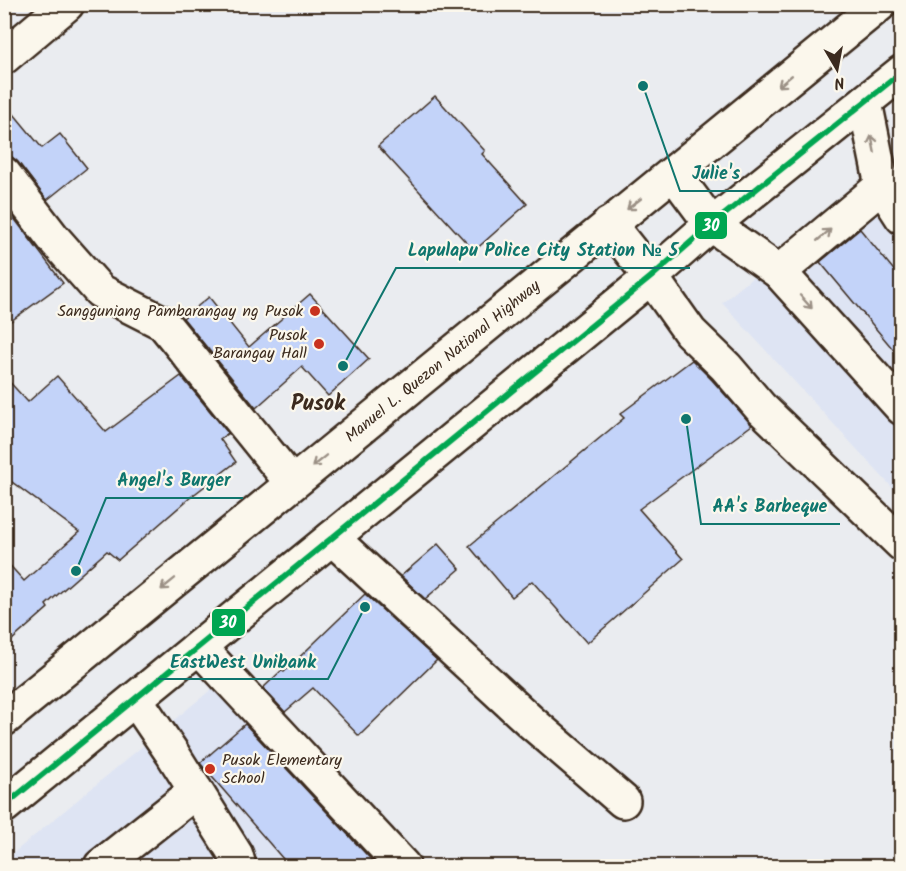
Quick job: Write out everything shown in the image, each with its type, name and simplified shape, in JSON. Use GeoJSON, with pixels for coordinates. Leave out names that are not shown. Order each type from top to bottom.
{"type":"FeatureCollection","features":[{"type":"Feature","properties":{"kind":"main road"},"geometry":{"type":"LineString","coordinates":[[4,57],[67,4]]}},
{"type":"Feature","properties":{"kind":"main road","name":"Manuel L. Quezon National Highway"},"geometry":{"type":"LineString","coordinates":[[4,719],[880,4]]}},
{"type":"Feature","properties":{"kind":"main road"},"geometry":{"type":"LineString","coordinates":[[4,806],[902,72]]}},
{"type":"Feature","properties":{"kind":"main road"},"geometry":{"type":"LineString","coordinates":[[865,102],[882,186],[902,217]]}},
{"type":"Feature","properties":{"kind":"main road"},"geometry":{"type":"LineString","coordinates":[[4,174],[54,239],[100,291],[163,323],[292,483]]}},
{"type":"Feature","properties":{"kind":"main road"},"geometry":{"type":"LineString","coordinates":[[674,174],[712,225],[780,272],[902,408]]}},
{"type":"Feature","properties":{"kind":"main road"},"geometry":{"type":"LineString","coordinates":[[780,272],[882,186]]}},
{"type":"Feature","properties":{"kind":"main road"},"geometry":{"type":"LineString","coordinates":[[609,224],[651,277],[690,332],[726,367],[761,408],[902,544]]}},
{"type":"Feature","properties":{"kind":"main road"},"geometry":{"type":"LineString","coordinates":[[332,538],[531,722],[623,801]]}},
{"type":"Feature","properties":{"kind":"main road"},"geometry":{"type":"LineString","coordinates":[[199,647],[403,867]]}},
{"type":"Feature","properties":{"kind":"main road"},"geometry":{"type":"LineString","coordinates":[[136,700],[236,855],[239,867]]}},
{"type":"Feature","properties":{"kind":"main road"},"geometry":{"type":"LineString","coordinates":[[101,867],[196,791]]}},
{"type":"Feature","properties":{"kind":"shaded area"},"geometry":{"type":"Polygon","coordinates":[[[901,153],[901,497],[722,303],[901,153]]]}},
{"type":"Feature","properties":{"kind":"shaded area","name":"Pusok Elementary School"},"geometry":{"type":"Polygon","coordinates":[[[225,678],[392,866],[5,866],[5,860],[225,678]]]}},
{"type":"Feature","properties":{"kind":"building"},"geometry":{"type":"Polygon","coordinates":[[[435,96],[485,151],[482,154],[527,204],[474,251],[378,146],[435,96]]]}},
{"type":"Feature","properties":{"kind":"building"},"geometry":{"type":"Polygon","coordinates":[[[4,102],[42,148],[60,134],[87,168],[47,200],[18,162],[12,157],[4,156],[4,102]]]}},
{"type":"Feature","properties":{"kind":"building"},"geometry":{"type":"Polygon","coordinates":[[[4,205],[63,283],[4,326],[4,205]]]}},
{"type":"Feature","properties":{"kind":"building"},"geometry":{"type":"Polygon","coordinates":[[[860,229],[902,280],[902,360],[820,262],[860,229]]]}},
{"type":"Feature","properties":{"kind":"building"},"geometry":{"type":"Polygon","coordinates":[[[310,294],[369,359],[328,396],[302,367],[256,408],[183,318],[209,297],[249,347],[310,294]]]}},
{"type":"Feature","properties":{"kind":"building"},"geometry":{"type":"Polygon","coordinates":[[[692,360],[752,425],[639,509],[683,559],[587,643],[532,581],[512,597],[469,546],[624,418],[620,414],[692,360]]]}},
{"type":"Feature","properties":{"kind":"building"},"geometry":{"type":"Polygon","coordinates":[[[4,376],[28,402],[57,376],[106,432],[181,376],[228,433],[220,439],[236,462],[192,496],[118,560],[107,551],[46,605],[48,608],[4,647],[4,559],[24,581],[79,532],[4,476],[4,376]]]}},
{"type":"Feature","properties":{"kind":"building"},"geometry":{"type":"Polygon","coordinates":[[[438,544],[460,569],[425,599],[401,576],[438,544]]]}},
{"type":"Feature","properties":{"kind":"building"},"geometry":{"type":"Polygon","coordinates":[[[365,594],[437,660],[359,736],[313,688],[285,712],[263,688],[282,670],[284,672],[365,594]]]}},
{"type":"Feature","properties":{"kind":"building"},"geometry":{"type":"Polygon","coordinates":[[[245,724],[378,867],[290,867],[200,763],[245,724]]]}},
{"type":"Feature","properties":{"kind":"transit line","name":"30"},"geometry":{"type":"LineString","coordinates":[[4,806],[651,277],[699,235],[902,72]]}},
{"type":"Feature","properties":{"kind":"place","name":"Julie's"},"geometry":{"type":"Point","coordinates":[643,86]}},
{"type":"Feature","properties":{"kind":"place","name":"Sangguniang Pambarangay ng Pusok"},"geometry":{"type":"Point","coordinates":[315,311]}},
{"type":"Feature","properties":{"kind":"place","name":"Pusok Barangay Hall"},"geometry":{"type":"Point","coordinates":[319,344]}},
{"type":"Feature","properties":{"kind":"place","name":"Lapulapu Police City Station № 5"},"geometry":{"type":"Point","coordinates":[343,366]}},
{"type":"Feature","properties":{"kind":"place","name":"AA's Barbeque"},"geometry":{"type":"Point","coordinates":[686,419]}},
{"type":"Feature","properties":{"kind":"place","name":"Angel's Burger"},"geometry":{"type":"Point","coordinates":[76,571]}},
{"type":"Feature","properties":{"kind":"place","name":"EastWest Unibank"},"geometry":{"type":"Point","coordinates":[365,607]}},
{"type":"Feature","properties":{"kind":"place","name":"Pusok Elementary School"},"geometry":{"type":"Point","coordinates":[210,769]}},
{"type":"Feature","properties":{"kind":"district","name":"Pusok"},"geometry":{"type":"Point","coordinates":[318,404]}}]}
